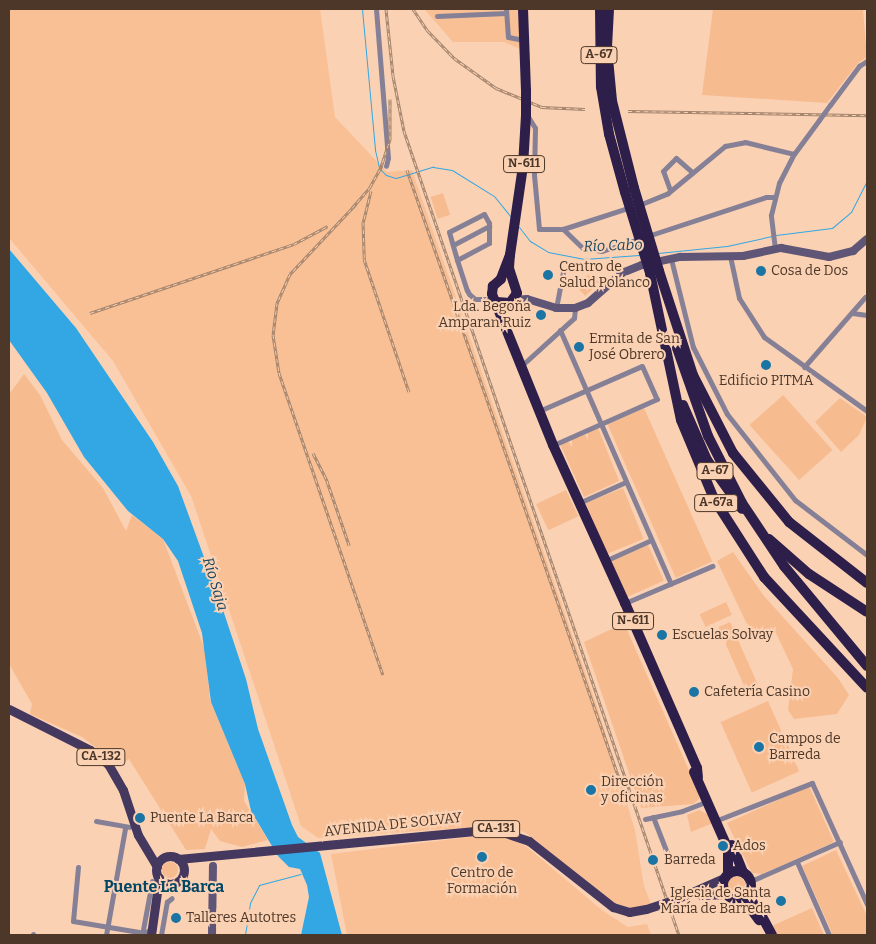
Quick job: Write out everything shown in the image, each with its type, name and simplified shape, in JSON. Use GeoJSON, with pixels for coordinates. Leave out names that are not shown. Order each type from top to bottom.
{"type":"FeatureCollection","features":[{"type":"Feature","properties":{"kind":"highway","name":"N-611"},"geometry":{"type":"LineString","coordinates":[[523,9],[526,115],[510,255],[494,297],[506,323],[520,367],[538,412],[581,502],[697,768],[698,777]]}},
{"type":"Feature","properties":{"kind":"highway","name":"A-67"},"geometry":{"type":"LineString","coordinates":[[600,9],[601,87],[609,134],[630,190],[654,272],[679,393],[694,432],[714,470],[748,516],[778,547],[829,589],[867,612]]}},
{"type":"Feature","properties":{"kind":"highway","name":"A-67"},"geometry":{"type":"LineString","coordinates":[[608,9],[611,96],[630,190]]}},
{"type":"Feature","properties":{"kind":"highway","name":"N-611"},"geometry":{"type":"LineString","coordinates":[[506,323],[515,284],[510,255]]}},
{"type":"Feature","properties":{"kind":"highway","name":"A-67"},"geometry":{"type":"LineString","coordinates":[[654,272],[694,375],[733,453],[789,522],[867,583]]}},
{"type":"Feature","properties":{"kind":"highway","name":"A-67a"},"geometry":{"type":"LineString","coordinates":[[654,272],[682,365],[708,436],[742,503],[784,566],[867,666]]}},
{"type":"Feature","properties":{"kind":"highway","name":"A-67a"},"geometry":{"type":"LineString","coordinates":[[654,272],[680,413],[714,499],[764,577],[867,688]]}},
{"type":"Feature","properties":{"kind":"highway"},"geometry":{"type":"LineString","coordinates":[[501,279],[515,284]]}},
{"type":"Feature","properties":{"kind":"highway"},"geometry":{"type":"LineString","coordinates":[[494,297],[512,301]]}},
{"type":"Feature","properties":{"kind":"highway","name":"N-611"},"geometry":{"type":"LineString","coordinates":[[563,467],[580,516],[698,777],[729,854],[723,885],[726,894]]}},
{"type":"Feature","properties":{"kind":"highway","name":"N-611"},"geometry":{"type":"LineString","coordinates":[[711,810],[743,872],[751,881]]}},
{"type":"Feature","properties":{"kind":"highway"},"geometry":{"type":"LineString","coordinates":[[726,876],[743,872]]}},
{"type":"Feature","properties":{"kind":"highway"},"geometry":{"type":"LineString","coordinates":[[751,881],[749,892],[772,935]]}},
{"type":"Feature","properties":{"kind":"highway"},"geometry":{"type":"LineString","coordinates":[[737,899],[749,892]]}},
{"type":"Feature","properties":{"kind":"highway"},"geometry":{"type":"LineString","coordinates":[[726,894],[737,899],[755,913],[766,935]]}},
{"type":"Feature","properties":{"kind":"main road","name":"CA-132"},"geometry":{"type":"LineString","coordinates":[[9,709],[90,750],[106,761],[120,782],[142,840],[157,867]]}},
{"type":"Feature","properties":{"kind":"main road","name":"AVENIDA DE SOLVAY"},"geometry":{"type":"LineString","coordinates":[[213,862],[230,856],[464,831],[503,830],[529,841],[613,907],[629,912],[646,910],[679,899]]}},
{"type":"Feature","properties":{"kind":"main road"},"geometry":{"type":"LineString","coordinates":[[142,840],[169,856]]}},
{"type":"Feature","properties":{"kind":"main road"},"geometry":{"type":"LineString","coordinates":[[149,934],[157,867],[160,860],[169,856]]}},
{"type":"Feature","properties":{"kind":"main road","name":"CA-131"},"geometry":{"type":"LineString","coordinates":[[169,856],[178,859],[213,862]]}},
{"type":"Feature","properties":{"kind":"main road"},"geometry":{"type":"LineString","coordinates":[[178,859],[183,874]]}},
{"type":"Feature","properties":{"kind":"main road","name":"CA-131"},"geometry":{"type":"LineString","coordinates":[[149,934],[161,909],[164,893],[172,884],[195,863],[213,862]]}},
{"type":"Feature","properties":{"kind":"main road","name":"CA-131"},"geometry":{"type":"LineString","coordinates":[[679,899],[726,876]]}},
{"type":"Feature","properties":{"kind":"main road"},"geometry":{"type":"LineString","coordinates":[[155,880],[172,884]]}},
{"type":"Feature","properties":{"kind":"main road","name":"CA-131"},"geometry":{"type":"LineString","coordinates":[[679,899],[710,893],[726,894]]}},
{"type":"Feature","properties":{"kind":"street"},"geometry":{"type":"LineString","coordinates":[[376,9],[388,158],[386,166]]}},
{"type":"Feature","properties":{"kind":"street"},"geometry":{"type":"LineString","coordinates":[[436,16],[506,11],[509,40],[524,40]]}},
{"type":"Feature","properties":{"kind":"street"},"geometry":{"type":"LineString","coordinates":[[775,245],[772,229],[775,197],[794,154],[850,77],[867,61]]}},
{"type":"Feature","properties":{"kind":"street"},"geometry":{"type":"LineString","coordinates":[[526,115],[535,128],[537,224],[543,230],[563,229],[657,199],[732,144],[745,142],[794,154]]}},
{"type":"Feature","properties":{"kind":"street"},"geometry":{"type":"LineString","coordinates":[[670,190],[663,171],[676,158],[692,172]]}},
{"type":"Feature","properties":{"kind":"street"},"geometry":{"type":"LineString","coordinates":[[563,229],[584,248],[602,251],[766,197],[775,197]]}},
{"type":"Feature","properties":{"kind":"street"},"geometry":{"type":"LineString","coordinates":[[457,260],[489,243],[489,226],[484,214],[449,232],[452,245],[457,260],[467,290],[472,297],[494,297]]}},
{"type":"Feature","properties":{"kind":"street"},"geometry":{"type":"LineString","coordinates":[[452,245],[489,226]]}},
{"type":"Feature","properties":{"kind":"street"},"geometry":{"type":"LineString","coordinates":[[512,301],[538,302],[556,308],[575,308],[588,303],[622,273],[671,259],[730,256],[775,245],[829,257],[853,251],[867,239]]}},
{"type":"Feature","properties":{"kind":"street"},"geometry":{"type":"LineString","coordinates":[[730,256],[735,290],[751,321],[776,348],[867,411]]}},
{"type":"Feature","properties":{"kind":"street"},"geometry":{"type":"LineString","coordinates":[[671,259],[692,347],[724,409],[751,448],[794,500],[867,554]]}},
{"type":"Feature","properties":{"kind":"street"},"geometry":{"type":"LineString","coordinates":[[556,308],[563,271]]}},
{"type":"Feature","properties":{"kind":"street"},"geometry":{"type":"LineString","coordinates":[[515,284],[538,302]]}},
{"type":"Feature","properties":{"kind":"street"},"geometry":{"type":"LineString","coordinates":[[804,367],[865,297]]}},
{"type":"Feature","properties":{"kind":"street"},"geometry":{"type":"LineString","coordinates":[[520,367],[574,318],[575,308]]}},
{"type":"Feature","properties":{"kind":"street"},"geometry":{"type":"LineString","coordinates":[[852,313],[867,315]]}},
{"type":"Feature","properties":{"kind":"street"},"geometry":{"type":"LineString","coordinates":[[560,330],[671,584]]}},
{"type":"Feature","properties":{"kind":"street"},"geometry":{"type":"LineString","coordinates":[[538,412],[642,366],[653,390],[657,399],[553,445]]}},
{"type":"Feature","properties":{"kind":"street"},"geometry":{"type":"LineString","coordinates":[[581,502],[626,482]]}},
{"type":"Feature","properties":{"kind":"street"},"geometry":{"type":"LineString","coordinates":[[606,560],[651,540]]}},
{"type":"Feature","properties":{"kind":"street"},"geometry":{"type":"LineString","coordinates":[[625,603],[712,566]]}},
{"type":"Feature","properties":{"kind":"street"},"geometry":{"type":"LineString","coordinates":[[645,819],[711,810],[811,783],[840,842],[867,904]]}},
{"type":"Feature","properties":{"kind":"street"},"geometry":{"type":"LineString","coordinates":[[653,817],[669,858]]}},
{"type":"Feature","properties":{"kind":"street"},"geometry":{"type":"LineString","coordinates":[[96,821],[127,827],[106,935]]}},
{"type":"Feature","properties":{"kind":"street"},"geometry":{"type":"LineString","coordinates":[[751,881],[840,842]]}},
{"type":"Feature","properties":{"kind":"street"},"geometry":{"type":"LineString","coordinates":[[212,935],[213,862]]}},
{"type":"Feature","properties":{"kind":"street"},"geometry":{"type":"LineString","coordinates":[[797,862],[829,935]]}},
{"type":"Feature","properties":{"kind":"street"},"geometry":{"type":"LineString","coordinates":[[78,867],[73,921],[149,934]]}},
{"type":"Feature","properties":{"kind":"street"},"geometry":{"type":"LineString","coordinates":[[161,935],[167,902],[172,898]]}},
{"type":"Feature","properties":{"kind":"shaded area"},"geometry":{"type":"Polygon","coordinates":[[[9,9],[320,9],[335,117],[387,172],[412,170],[599,712],[635,830],[644,886],[651,904],[631,908],[614,903],[526,833],[506,825],[318,838],[301,826],[191,496],[113,361],[9,238],[9,9]]]}},
{"type":"Feature","properties":{"kind":"shaded area"},"geometry":{"type":"Polygon","coordinates":[[[424,9],[519,9],[520,49],[504,42],[453,42],[424,9]]]}},
{"type":"Feature","properties":{"kind":"shaded area"},"geometry":{"type":"Polygon","coordinates":[[[713,9],[863,9],[867,57],[858,63],[827,103],[702,95],[713,9]]]}},
{"type":"Feature","properties":{"kind":"shaded area"},"geometry":{"type":"Polygon","coordinates":[[[443,193],[450,215],[438,219],[431,197],[443,193]]]}},
{"type":"Feature","properties":{"kind":"shaded area"},"geometry":{"type":"Polygon","coordinates":[[[591,272],[600,281],[585,296],[576,287],[591,272]]]}},
{"type":"Feature","properties":{"kind":"shaded area"},"geometry":{"type":"Polygon","coordinates":[[[24,374],[40,395],[62,440],[103,488],[126,531],[132,515],[163,539],[205,650],[210,700],[245,784],[244,801],[268,840],[242,847],[220,841],[211,829],[205,849],[186,850],[129,759],[119,766],[82,737],[30,714],[32,704],[9,664],[10,393],[24,374]]]}},
{"type":"Feature","properties":{"kind":"shaded area"},"geometry":{"type":"Polygon","coordinates":[[[783,395],[833,450],[799,480],[750,425],[783,395]]]}},
{"type":"Feature","properties":{"kind":"shaded area"},"geometry":{"type":"Polygon","coordinates":[[[840,398],[867,417],[859,435],[841,452],[815,422],[840,398]]]}},
{"type":"Feature","properties":{"kind":"shaded area"},"geometry":{"type":"Polygon","coordinates":[[[644,408],[712,561],[676,578],[607,424],[644,408]]]}},
{"type":"Feature","properties":{"kind":"shaded area"},"geometry":{"type":"Polygon","coordinates":[[[598,428],[619,481],[584,497],[560,444],[568,441],[572,447],[572,439],[585,434],[588,440],[588,432],[598,428]]]}},
{"type":"Feature","properties":{"kind":"shaded area"},"geometry":{"type":"Polygon","coordinates":[[[623,488],[644,539],[607,554],[586,503],[623,488]]]}},
{"type":"Feature","properties":{"kind":"shaded area"},"geometry":{"type":"Polygon","coordinates":[[[566,490],[578,516],[548,530],[536,504],[566,490]]]}},
{"type":"Feature","properties":{"kind":"shaded area"},"geometry":{"type":"Polygon","coordinates":[[[648,545],[664,581],[626,597],[611,562],[648,545]]]}},
{"type":"Feature","properties":{"kind":"shaded area"},"geometry":{"type":"Polygon","coordinates":[[[733,552],[764,596],[838,678],[849,695],[837,714],[794,719],[788,710],[793,669],[775,631],[753,637],[717,561],[733,552]]]}},
{"type":"Feature","properties":{"kind":"shaded area"},"geometry":{"type":"Polygon","coordinates":[[[726,602],[732,615],[706,627],[700,614],[726,602]]]}},
{"type":"Feature","properties":{"kind":"shaded area"},"geometry":{"type":"Polygon","coordinates":[[[730,622],[762,694],[750,699],[718,627],[730,622]]]}},
{"type":"Feature","properties":{"kind":"shaded area"},"geometry":{"type":"Polygon","coordinates":[[[624,623],[699,793],[699,799],[693,804],[641,808],[584,642],[624,623]]]}},
{"type":"Feature","properties":{"kind":"shaded area","name":"Campos de Barreda"},"geometry":{"type":"Polygon","coordinates":[[[768,701],[799,771],[752,792],[720,722],[768,701]]]}},
{"type":"Feature","properties":{"kind":"shaded area"},"geometry":{"type":"Polygon","coordinates":[[[809,786],[834,842],[762,874],[752,873],[727,823],[809,786]]]}},
{"type":"Feature","properties":{"kind":"shaded area"},"geometry":{"type":"Polygon","coordinates":[[[699,810],[709,815],[713,823],[691,832],[687,815],[699,810]]]}},
{"type":"Feature","properties":{"kind":"shaded area"},"geometry":{"type":"Polygon","coordinates":[[[486,835],[503,835],[527,847],[603,911],[628,927],[647,924],[651,935],[347,935],[331,854],[486,835]]]}},
{"type":"Feature","properties":{"kind":"shaded area"},"geometry":{"type":"Polygon","coordinates":[[[836,850],[867,916],[867,935],[833,935],[802,866],[836,850]]]}},
{"type":"Feature","properties":{"kind":"shaded area"},"geometry":{"type":"Polygon","coordinates":[[[170,862],[176,864],[178,870],[176,876],[170,878],[164,876],[162,870],[164,864],[170,862]]]}},
{"type":"Feature","properties":{"kind":"shaded area"},"geometry":{"type":"Polygon","coordinates":[[[736,876],[742,879],[745,885],[742,891],[736,894],[730,891],[727,885],[730,879],[736,876]]]}},
{"type":"Feature","properties":{"kind":"shaded area"},"geometry":{"type":"Polygon","coordinates":[[[812,908],[824,935],[776,935],[772,926],[812,908]]]}},
{"type":"Feature","properties":{"kind":"water"},"geometry":{"type":"Polygon","coordinates":[[[9,249],[76,328],[153,442],[178,486],[220,601],[246,679],[258,729],[292,825],[298,837],[320,853],[342,935],[301,935],[309,897],[307,885],[300,869],[289,867],[278,856],[251,811],[245,784],[211,702],[202,633],[178,561],[163,539],[128,511],[84,457],[47,393],[9,340],[9,249]]]}},
{"type":"Feature","properties":{"kind":"waterway","name":"Río Cabo"},"geometry":{"type":"LineString","coordinates":[[362,9],[375,150],[379,168],[386,175],[396,178],[433,167],[452,170],[494,196],[510,216]]}},
{"type":"Feature","properties":{"kind":"waterway","name":"Río Cabo"},"geometry":{"type":"LineString","coordinates":[[776,235],[832,228],[851,212],[867,181]]}},
{"type":"Feature","properties":{"kind":"waterway","name":"Río Cabo"},"geometry":{"type":"LineString","coordinates":[[519,227],[530,241],[548,252],[584,259],[639,255]]}},
{"type":"Feature","properties":{"kind":"waterway","name":"Río Cabo"},"geometry":{"type":"LineString","coordinates":[[658,253],[727,246],[772,236]]}},
{"type":"Feature","properties":{"kind":"waterway"},"geometry":{"type":"LineString","coordinates":[[245,935],[250,903],[259,885],[301,874]]}},
{"type":"Feature","properties":{"kind":"railway"},"geometry":{"type":"LineString","coordinates":[[386,9],[393,76],[404,131],[679,935]]}},
{"type":"Feature","properties":{"kind":"railway"},"geometry":{"type":"LineString","coordinates":[[413,9],[427,30],[454,58],[496,88],[542,107],[585,109]]}},
{"type":"Feature","properties":{"kind":"railway"},"geometry":{"type":"LineString","coordinates":[[380,170],[390,140],[390,99]]}},
{"type":"Feature","properties":{"kind":"railway"},"geometry":{"type":"LineString","coordinates":[[628,111],[867,115]]}},
{"type":"Feature","properties":{"kind":"railway"},"geometry":{"type":"LineString","coordinates":[[352,208],[370,187],[382,165]]}},
{"type":"Feature","properties":{"kind":"railway"},"geometry":{"type":"LineString","coordinates":[[407,170],[620,781]]}},
{"type":"Feature","properties":{"kind":"railway"},"geometry":{"type":"LineString","coordinates":[[371,191],[363,222],[364,259],[409,392]]}},
{"type":"Feature","properties":{"kind":"railway"},"geometry":{"type":"LineString","coordinates":[[356,204],[290,274],[277,303],[273,335],[279,373],[383,675]]}},
{"type":"Feature","properties":{"kind":"railway"},"geometry":{"type":"LineString","coordinates":[[90,313],[294,244],[328,226]]}},
{"type":"Feature","properties":{"kind":"railway"},"geometry":{"type":"LineString","coordinates":[[313,453],[327,481],[349,545]]}},
{"type":"Feature","properties":{"kind":"place","name":"Cosa de Dos"},"geometry":{"type":"Point","coordinates":[761,271]}},
{"type":"Feature","properties":{"kind":"place","name":"Centro de Salud Polanco"},"geometry":{"type":"Point","coordinates":[548,275]}},
{"type":"Feature","properties":{"kind":"place","name":"Lda. Begoña Amparan Ruiz"},"geometry":{"type":"Point","coordinates":[541,315]}},
{"type":"Feature","properties":{"kind":"place","name":"Ermita de San José Obrero"},"geometry":{"type":"Point","coordinates":[579,347]}},
{"type":"Feature","properties":{"kind":"place","name":"Edificio PITMA"},"geometry":{"type":"Point","coordinates":[766,365]}},
{"type":"Feature","properties":{"kind":"place","name":"Escuelas Solvay"},"geometry":{"type":"Point","coordinates":[662,635]}},
{"type":"Feature","properties":{"kind":"place","name":"Cafetería Casino"},"geometry":{"type":"Point","coordinates":[694,692]}},
{"type":"Feature","properties":{"kind":"place","name":"Campos de Barreda"},"geometry":{"type":"Point","coordinates":[759,747]}},
{"type":"Feature","properties":{"kind":"place","name":"Dirección y oficinas"},"geometry":{"type":"Point","coordinates":[591,790]}},
{"type":"Feature","properties":{"kind":"place","name":"Puente La Barca"},"geometry":{"type":"Point","coordinates":[140,818]}},
{"type":"Feature","properties":{"kind":"place","name":"Ados"},"geometry":{"type":"Point","coordinates":[723,846]}},
{"type":"Feature","properties":{"kind":"place","name":"Centro de Formación"},"geometry":{"type":"Point","coordinates":[482,857]}},
{"type":"Feature","properties":{"kind":"place","name":"Barreda"},"geometry":{"type":"Point","coordinates":[653,860]}},
{"type":"Feature","properties":{"kind":"place","name":"Iglesia de Santa María de Barreda"},"geometry":{"type":"Point","coordinates":[781,901]}},
{"type":"Feature","properties":{"kind":"place","name":"Talleres Autotres"},"geometry":{"type":"Point","coordinates":[176,918]}},
{"type":"Feature","properties":{"kind":"district","name":"Puente La Barca"},"geometry":{"type":"Point","coordinates":[164,887]}},
{"type":"Feature","properties":{"kind":"water label","name":"Río Saja"},"geometry":{"type":"Point","coordinates":[215,584]}}]}
